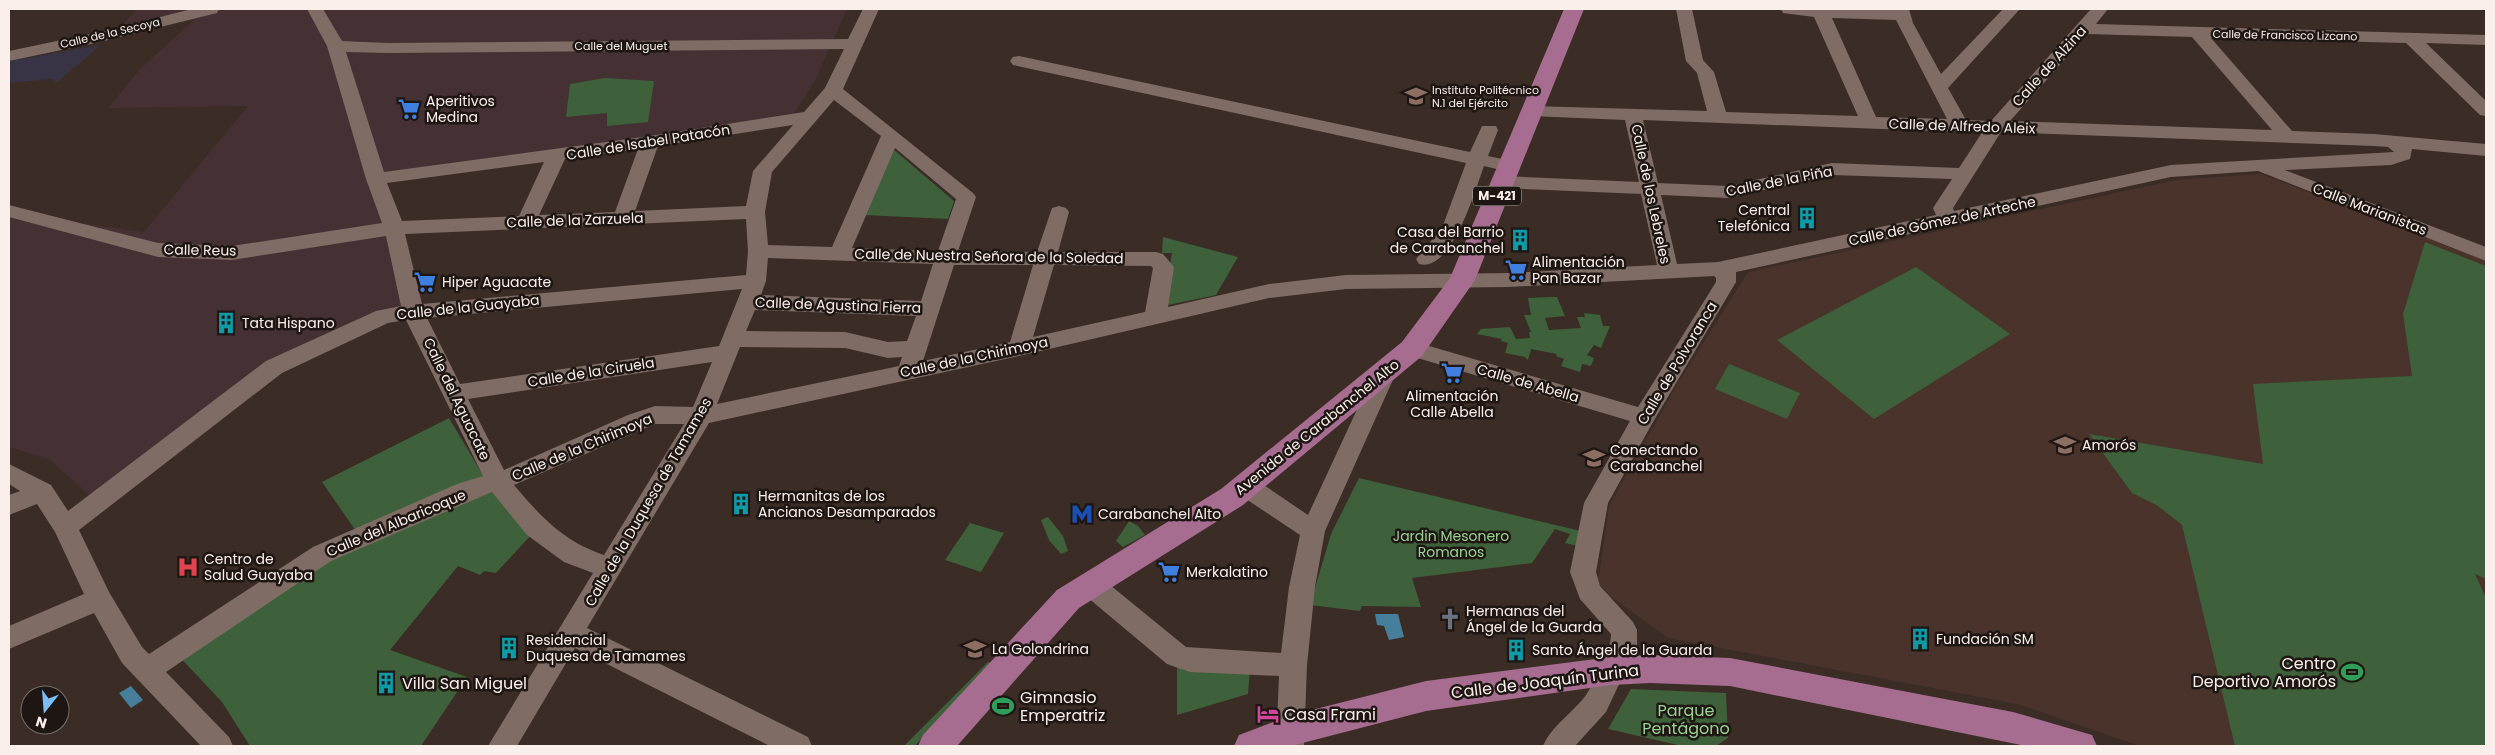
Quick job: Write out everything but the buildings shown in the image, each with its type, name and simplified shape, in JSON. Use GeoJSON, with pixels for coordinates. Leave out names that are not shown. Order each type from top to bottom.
{"type":"FeatureCollection","features":[{"type":"Feature","properties":{"kind":"main road","name":"Avenida de Carabanchel Alto"},"geometry":{"type":"LineString","coordinates":[[935,746],[1068,598],[1146,552],[1246,486],[1412,349],[1462,280],[1574,9]]}},
{"type":"Feature","properties":{"kind":"main road","name":"Calle de Joaquín Turina"},"geometry":{"type":"LineString","coordinates":[[1250,746],[1291,738],[1426,696],[1611,671],[1650,670],[1730,672],[2013,727],[2080,746]]}},
{"type":"Feature","properties":{"kind":"street","name":"Calle de la Secoya"},"geometry":{"type":"LineString","coordinates":[[9,56],[100,37],[211,9]]}},
{"type":"Feature","properties":{"kind":"street","name":"Calle del Aguacate"},"geometry":{"type":"LineString","coordinates":[[315,9],[336,46],[376,179],[394,228],[413,312],[498,482],[536,528],[573,555],[610,568]]}},
{"type":"Feature","properties":{"kind":"street","name":"Calle de la Duquesa de Tamames"},"geometry":{"type":"LineString","coordinates":[[502,746],[572,633],[701,416],[756,281],[758,250],[756,212],[763,171],[832,90],[871,9]]}},
{"type":"Feature","properties":{"kind":"street"},"geometry":{"type":"LineString","coordinates":[[1684,9],[1695,61],[1704,72],[1718,117]]}},
{"type":"Feature","properties":{"kind":"street"},"geometry":{"type":"LineString","coordinates":[[1789,9],[1821,13],[1902,12],[1940,86],[1956,122],[1960,126]]}},
{"type":"Feature","properties":{"kind":"street"},"geometry":{"type":"LineString","coordinates":[[1940,86],[2012,9]]}},
{"type":"Feature","properties":{"kind":"street","name":"Calle de Alzina"},"geometry":{"type":"LineString","coordinates":[[1957,218],[1948,216],[1943,210],[1995,127],[2100,9]]}},
{"type":"Feature","properties":{"kind":"street"},"geometry":{"type":"LineString","coordinates":[[1821,13],[1870,123]]}},
{"type":"Feature","properties":{"kind":"street","name":"Calle de Francisco Lizcano"},"geometry":{"type":"LineString","coordinates":[[2083,29],[2486,40]]}},
{"type":"Feature","properties":{"kind":"street"},"geometry":{"type":"LineString","coordinates":[[2198,33],[2287,136]]}},
{"type":"Feature","properties":{"kind":"street"},"geometry":{"type":"LineString","coordinates":[[2412,38],[2486,111]]}},
{"type":"Feature","properties":{"kind":"street","name":"Calle del Muguet"},"geometry":{"type":"LineString","coordinates":[[336,46],[388,48],[854,44]]}},
{"type":"Feature","properties":{"kind":"street","name":"Calle del Muguet"},"geometry":{"type":"LineString","coordinates":[[345,74],[363,59],[388,48]]}},
{"type":"Feature","properties":{"kind":"street","name":"Calle de la Piña"},"geometry":{"type":"LineString","coordinates":[[1019,61],[1476,159],[1506,174],[1651,189],[1728,192],[1832,169],[1966,174]]}},
{"type":"Feature","properties":{"kind":"street"},"geometry":{"type":"LineString","coordinates":[[832,90],[891,135],[966,197],[908,371]]}},
{"type":"Feature","properties":{"kind":"street","name":"Calle de Alfredo Aleix"},"geometry":{"type":"LineString","coordinates":[[1531,111],[2287,136],[2486,150]]}},
{"type":"Feature","properties":{"kind":"street","name":"Calle de Isabel Patacón"},"geometry":{"type":"LineString","coordinates":[[376,179],[447,170],[491,158],[812,112]]}},
{"type":"Feature","properties":{"kind":"street","name":"Calle de los Lebreles"},"geometry":{"type":"LineString","coordinates":[[1633,115],[1668,268],[1665,272]]}},
{"type":"Feature","properties":{"kind":"street","name":"Calle de Isabel Patacón"},"geometry":{"type":"LineString","coordinates":[[491,158],[557,155],[650,142],[718,126]]}},
{"type":"Feature","properties":{"kind":"street"},"geometry":{"type":"LineString","coordinates":[[1426,258],[1451,230],[1476,159],[1489,130]]}},
{"type":"Feature","properties":{"kind":"street"},"geometry":{"type":"LineString","coordinates":[[839,254],[891,135]]}},
{"type":"Feature","properties":{"kind":"street"},"geometry":{"type":"LineString","coordinates":[[623,218],[650,142]]}},
{"type":"Feature","properties":{"kind":"street","name":"Calle de Gómez de Arteche"},"geometry":{"type":"LineString","coordinates":[[1462,280],[1509,280],[1718,269],[2151,175],[2216,167],[2403,156],[2402,149],[2393,142]]}},
{"type":"Feature","properties":{"kind":"street"},"geometry":{"type":"LineString","coordinates":[[526,222],[557,155]]}},
{"type":"Feature","properties":{"kind":"street","name":"Calle Marianistas"},"geometry":{"type":"LineString","coordinates":[[2254,166],[2486,254]]}},
{"type":"Feature","properties":{"kind":"street","name":"Calle Reus"},"geometry":{"type":"LineString","coordinates":[[9,211],[158,250],[232,253],[394,228]]}},
{"type":"Feature","properties":{"kind":"street","name":"Calle de la Zarzuela"},"geometry":{"type":"LineString","coordinates":[[394,228],[756,212]]}},
{"type":"Feature","properties":{"kind":"street"},"geometry":{"type":"LineString","coordinates":[[1018,348],[1059,212]]}},
{"type":"Feature","properties":{"kind":"street","name":"Calle de Nuestra Señora de la Soledad"},"geometry":{"type":"LineString","coordinates":[[758,250],[946,258],[1156,259],[1164,267],[1155,317]]}},
{"type":"Feature","properties":{"kind":"street","name":"Calle de Polvoranca"},"geometry":{"type":"LineString","coordinates":[[1556,746],[1596,703],[1624,646],[1624,630],[1589,591],[1583,572],[1596,503],[1644,417],[1726,282],[1726,275],[1718,269]]}},
{"type":"Feature","properties":{"kind":"street","name":"Calle de la Chirimoya"},"geometry":{"type":"LineString","coordinates":[[498,482],[636,421],[655,415],[701,416],[1018,348],[1269,291],[1346,282],[1462,280]]}},
{"type":"Feature","properties":{"kind":"street","name":"Calle de la Guayaba"},"geometry":{"type":"LineString","coordinates":[[65,527],[274,367],[384,316],[756,281]]}},
{"type":"Feature","properties":{"kind":"street","name":"Calle de Agustina Fierra"},"geometry":{"type":"LineString","coordinates":[[748,302],[929,309]]}},
{"type":"Feature","properties":{"kind":"street","name":"Calle de la Ciruela"},"geometry":{"type":"LineString","coordinates":[[454,393],[731,346],[845,340],[888,350],[916,348]]}},
{"type":"Feature","properties":{"kind":"street","name":"Calle de Abella"},"geometry":{"type":"LineString","coordinates":[[1412,349],[1644,417]]}},
{"type":"Feature","properties":{"kind":"street"},"geometry":{"type":"LineString","coordinates":[[1291,738],[1292,665],[1302,587],[1313,531],[1384,373]]}},
{"type":"Feature","properties":{"kind":"street"},"geometry":{"type":"LineString","coordinates":[[9,473],[42,492],[65,527],[99,599],[132,655],[219,746]]}},
{"type":"Feature","properties":{"kind":"street","name":"Calle del Albaricoque"},"geometry":{"type":"LineString","coordinates":[[147,670],[322,554],[466,491],[498,482]]}},
{"type":"Feature","properties":{"kind":"street"},"geometry":{"type":"LineString","coordinates":[[1246,486],[1313,531]]}},
{"type":"Feature","properties":{"kind":"street"},"geometry":{"type":"LineString","coordinates":[[9,505],[42,492]]}},
{"type":"Feature","properties":{"kind":"street"},"geometry":{"type":"LineString","coordinates":[[1090,584],[1178,656],[1190,660],[1292,665]]}},
{"type":"Feature","properties":{"kind":"street"},"geometry":{"type":"LineString","coordinates":[[9,638],[99,599]]}},
{"type":"Feature","properties":{"kind":"street"},"geometry":{"type":"LineString","coordinates":[[572,633],[798,746]]}},
{"type":"Feature","properties":{"kind":"shaded area"},"geometry":{"type":"Polygon","coordinates":[[[138,9],[847,9],[815,81],[791,118],[381,180],[406,302],[397,312],[308,352],[95,500],[49,459],[9,447],[9,213],[144,232],[248,106],[108,108],[140,69],[194,20],[120,27],[138,9]]]}},
{"type":"Feature","properties":{"kind":"shaded area"},"geometry":{"type":"Polygon","coordinates":[[[101,45],[57,82],[51,79],[9,83],[9,61],[101,45]]]}},
{"type":"Feature","properties":{"kind":"shaded area","name":"Amorós"},"geometry":{"type":"Polygon","coordinates":[[[2261,174],[2486,260],[2486,746],[2140,746],[2017,704],[1668,638],[1610,596],[1598,583],[1609,506],[1678,383],[1748,272],[2176,180],[2261,174]]]}},
{"type":"Feature","properties":{"kind":"green space"},"geometry":{"type":"Polygon","coordinates":[[[605,78],[654,81],[648,122],[607,126],[607,113],[566,117],[570,84],[605,78]]]}},
{"type":"Feature","properties":{"kind":"green space"},"geometry":{"type":"Polygon","coordinates":[[[893,149],[954,201],[948,219],[864,215],[893,149]]]}},
{"type":"Feature","properties":{"kind":"green space"},"geometry":{"type":"Polygon","coordinates":[[[1163,237],[1238,257],[1216,295],[1163,306],[1172,253],[1162,253],[1163,237]]]}},
{"type":"Feature","properties":{"kind":"green space"},"geometry":{"type":"Polygon","coordinates":[[[2425,242],[2486,266],[2486,579],[2475,574],[2486,598],[2486,746],[2235,746],[2182,525],[2158,506],[2132,493],[2089,434],[2263,464],[2253,384],[2412,376],[2403,314],[2425,242]]]}},
{"type":"Feature","properties":{"kind":"green space"},"geometry":{"type":"Polygon","coordinates":[[[1916,267],[2010,334],[1874,419],[1777,340],[1916,267]]]}},
{"type":"Feature","properties":{"kind":"green space"},"geometry":{"type":"Polygon","coordinates":[[[1557,297],[1565,316],[1545,318],[1549,330],[1581,328],[1577,317],[1585,317],[1584,313],[1600,315],[1603,326],[1610,326],[1601,348],[1594,345],[1587,355],[1594,358],[1591,366],[1582,364],[1580,372],[1561,366],[1564,359],[1556,356],[1557,354],[1531,349],[1528,360],[1525,357],[1505,353],[1508,343],[1501,341],[1502,339],[1477,334],[1481,329],[1510,327],[1516,339],[1530,338],[1529,332],[1531,332],[1524,315],[1531,315],[1528,298],[1557,297]]]}},
{"type":"Feature","properties":{"kind":"green space"},"geometry":{"type":"Polygon","coordinates":[[[1729,364],[1800,393],[1787,419],[1715,389],[1729,364]]]}},
{"type":"Feature","properties":{"kind":"green space"},"geometry":{"type":"Polygon","coordinates":[[[449,418],[484,477],[533,533],[496,573],[484,571],[480,575],[458,566],[390,650],[467,677],[421,746],[250,746],[222,702],[175,652],[360,537],[322,482],[449,418]]]}},
{"type":"Feature","properties":{"kind":"green space","name":"Jardin Mesonero Romanos"},"geometry":{"type":"Polygon","coordinates":[[[1359,478],[1589,533],[1578,546],[1565,543],[1570,534],[1555,529],[1532,563],[1412,578],[1421,607],[1362,606],[1360,611],[1310,605],[1331,534],[1359,478]]]}},
{"type":"Feature","properties":{"kind":"green space"},"geometry":{"type":"Polygon","coordinates":[[[1048,517],[1063,536],[1068,551],[1061,554],[1049,540],[1041,520],[1048,517]]]}},
{"type":"Feature","properties":{"kind":"green space"},"geometry":{"type":"Polygon","coordinates":[[[1129,521],[1138,526],[1145,535],[1123,547],[1116,541],[1129,521]]]}},
{"type":"Feature","properties":{"kind":"green space"},"geometry":{"type":"Polygon","coordinates":[[[970,523],[1004,533],[981,572],[945,560],[970,523]]]}},
{"type":"Feature","properties":{"kind":"green space"},"geometry":{"type":"Polygon","coordinates":[[[988,662],[991,663],[915,746],[904,746],[988,662]]]}},
{"type":"Feature","properties":{"kind":"green space"},"geometry":{"type":"Polygon","coordinates":[[[1177,663],[1250,667],[1248,694],[1177,715],[1177,663]]]}},
{"type":"Feature","properties":{"kind":"green space","name":"Parque Pentágono"},"geometry":{"type":"Polygon","coordinates":[[[1631,689],[1726,693],[1728,738],[1716,746],[1682,746],[1608,729],[1631,689]]]}},
{"type":"Feature","properties":{"kind":"water"},"geometry":{"type":"Polygon","coordinates":[[[1375,614],[1398,614],[1404,637],[1389,640],[1384,626],[1377,625],[1375,614]]]}},
{"type":"Feature","properties":{"kind":"water"},"geometry":{"type":"Polygon","coordinates":[[[131,686],[143,700],[131,708],[119,693],[131,686]]]}},
{"type":"Feature","properties":{"kind":"place","name":"Instituto Politécnico N.1 del Ejército"},"geometry":{"type":"Point","coordinates":[1416,96]}},
{"type":"Feature","properties":{"kind":"place","name":"Aperitivos Medina"},"geometry":{"type":"Point","coordinates":[409,109]}},
{"type":"Feature","properties":{"kind":"place","name":"Central Telefónica"},"geometry":{"type":"Point","coordinates":[1807,218]}},
{"type":"Feature","properties":{"kind":"place","name":"Casa del Barrio de Carabanchel"},"geometry":{"type":"Point","coordinates":[1520,240]}},
{"type":"Feature","properties":{"kind":"place","name":"Alimentación Pan Bazar"},"geometry":{"type":"Point","coordinates":[1516,270]}},
{"type":"Feature","properties":{"kind":"place","name":"Hiper Aguacate"},"geometry":{"type":"Point","coordinates":[425,282]}},
{"type":"Feature","properties":{"kind":"place","name":"Tata Hispano"},"geometry":{"type":"Point","coordinates":[226,323]}},
{"type":"Feature","properties":{"kind":"place","name":"Alimentación Calle Abella"},"geometry":{"type":"Point","coordinates":[1452,373]}},
{"type":"Feature","properties":{"kind":"place","name":"Amorós"},"geometry":{"type":"Point","coordinates":[2065,445]}},
{"type":"Feature","properties":{"kind":"place","name":"Conectando Carabanchel"},"geometry":{"type":"Point","coordinates":[1594,458]}},
{"type":"Feature","properties":{"kind":"place","name":"Hermanitas de los Ancianos Desamparados"},"geometry":{"type":"Point","coordinates":[741,504]}},
{"type":"Feature","properties":{"kind":"place","name":"Carabanchel Alto"},"geometry":{"type":"Point","coordinates":[1082,514]}},
{"type":"Feature","properties":{"kind":"place","name":"Centro de Salud Guayaba"},"geometry":{"type":"Point","coordinates":[188,567]}},
{"type":"Feature","properties":{"kind":"place","name":"Merkalatino"},"geometry":{"type":"Point","coordinates":[1169,572]}},
{"type":"Feature","properties":{"kind":"place","name":"Hermanas del Ángel de la Guarda"},"geometry":{"type":"Point","coordinates":[1450,619]}},
{"type":"Feature","properties":{"kind":"place","name":"Fundación SM"},"geometry":{"type":"Point","coordinates":[1920,639]}},
{"type":"Feature","properties":{"kind":"place","name":"Residencial Duquesa de Tamames"},"geometry":{"type":"Point","coordinates":[509,648]}},
{"type":"Feature","properties":{"kind":"place","name":"La Golondrina"},"geometry":{"type":"Point","coordinates":[975,649]}},
{"type":"Feature","properties":{"kind":"place","name":"Santo Ángel de la Guarda"},"geometry":{"type":"Point","coordinates":[1516,650]}},
{"type":"Feature","properties":{"kind":"place","name":"Centro Deportivo Amorós"},"geometry":{"type":"Point","coordinates":[2352,672]}},
{"type":"Feature","properties":{"kind":"place","name":"Villa San Miguel"},"geometry":{"type":"Point","coordinates":[386,683]}},
{"type":"Feature","properties":{"kind":"place","name":"Gimnasio Emperatriz"},"geometry":{"type":"Point","coordinates":[1003,706]}},
{"type":"Feature","properties":{"kind":"place","name":"Casa Frami"},"geometry":{"type":"Point","coordinates":[1268,714]}}]}
